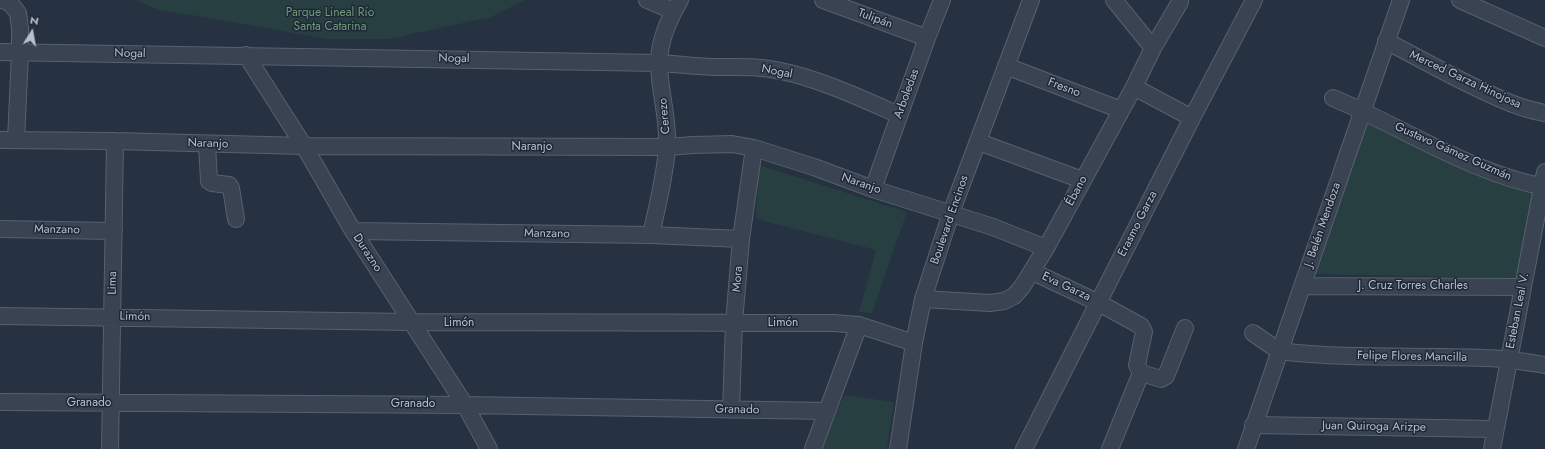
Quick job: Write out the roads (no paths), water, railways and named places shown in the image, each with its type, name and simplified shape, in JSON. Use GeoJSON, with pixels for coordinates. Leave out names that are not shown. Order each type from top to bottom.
{"type":"FeatureCollection","features":[{"type":"Feature","properties":{"kind":"street"},"geometry":{"type":"LineString","coordinates":[[2,0],[10,3],[18,13],[20,28],[20,53],[8,140]]}},
{"type":"Feature","properties":{"kind":"street"},"geometry":{"type":"LineString","coordinates":[[647,0],[677,6]]}},
{"type":"Feature","properties":{"kind":"street","name":"Tulipán"},"geometry":{"type":"LineString","coordinates":[[823,0],[927,38]]}},
{"type":"Feature","properties":{"kind":"street","name":"Arboledas"},"geometry":{"type":"LineString","coordinates":[[873,189],[899,114],[942,0]]}},
{"type":"Feature","properties":{"kind":"street","name":"Boulevard Encinos"},"geometry":{"type":"LineString","coordinates":[[898,449],[914,343],[923,299],[951,213],[979,142],[1031,0]]}},
{"type":"Feature","properties":{"kind":"street"},"geometry":{"type":"LineString","coordinates":[[1114,0],[1153,48]]}},
{"type":"Feature","properties":{"kind":"street","name":"Erasmo Garza"},"geometry":{"type":"LineString","coordinates":[[1024,449],[1192,118],[1254,0]]}},
{"type":"Feature","properties":{"kind":"street","name":"J. Belén Mendoza"},"geometry":{"type":"LineString","coordinates":[[1246,449],[1253,425],[1401,0]]}},
{"type":"Feature","properties":{"kind":"street"},"geometry":{"type":"LineString","coordinates":[[1460,0],[1545,38]]}},
{"type":"Feature","properties":{"kind":"street","name":"Ébano"},"geometry":{"type":"LineString","coordinates":[[923,299],[990,303],[1004,301],[1014,296],[1022,287],[1033,272],[1134,87],[1153,48],[1180,2]]}},
{"type":"Feature","properties":{"kind":"street","name":"Cerezo"},"geometry":{"type":"LineString","coordinates":[[652,235],[667,147],[665,110],[659,63],[663,35],[677,6]]}},
{"type":"Feature","properties":{"kind":"street","name":"Merced Garza Hinojosa"},"geometry":{"type":"LineString","coordinates":[[1386,41],[1460,80],[1505,101],[1545,113]]}},
{"type":"Feature","properties":{"kind":"street","name":"Nogal"},"geometry":{"type":"LineString","coordinates":[[0,52],[246,55],[659,63],[717,67],[740,66],[783,71],[853,95],[899,114]]}},
{"type":"Feature","properties":{"kind":"street","name":"Durazno"},"geometry":{"type":"LineString","coordinates":[[246,55],[304,146],[353,232],[465,405],[489,449]]}},
{"type":"Feature","properties":{"kind":"street","name":"Fresno"},"geometry":{"type":"LineString","coordinates":[[1006,66],[1121,110]]}},
{"type":"Feature","properties":{"kind":"street"},"geometry":{"type":"LineString","coordinates":[[1134,87],[1192,118]]}},
{"type":"Feature","properties":{"kind":"street","name":"Gustavo Gámez Guzmán"},"geometry":{"type":"LineString","coordinates":[[1333,98],[1363,110],[1481,168],[1510,179],[1544,182]]}},
{"type":"Feature","properties":{"kind":"street","name":"Naranjo"},"geometry":{"type":"LineString","coordinates":[[8,140],[304,146],[667,147],[732,144],[754,148],[814,167],[873,189],[993,227],[1046,248]]}},
{"type":"Feature","properties":{"kind":"street","name":"Lima"},"geometry":{"type":"LineString","coordinates":[[110,449],[115,141]]}},
{"type":"Feature","properties":{"kind":"street"},"geometry":{"type":"LineString","coordinates":[[979,142],[1082,180]]}},
{"type":"Feature","properties":{"kind":"street"},"geometry":{"type":"LineString","coordinates":[[207,144],[209,181],[212,183],[229,185],[231,188],[236,219]]}},
{"type":"Feature","properties":{"kind":"street","name":"Mora"},"geometry":{"type":"LineString","coordinates":[[731,410],[734,323],[741,239],[754,148]]}},
{"type":"Feature","properties":{"kind":"street","name":"Esteban Leal V."},"geometry":{"type":"LineString","coordinates":[[1492,449],[1544,182]]}},
{"type":"Feature","properties":{"kind":"street","name":"Manzano"},"geometry":{"type":"LineString","coordinates":[[0,230],[114,231]]}},
{"type":"Feature","properties":{"kind":"street","name":"Manzano"},"geometry":{"type":"LineString","coordinates":[[353,232],[652,235],[741,239]]}},
{"type":"Feature","properties":{"kind":"street","name":"Eva Garza"},"geometry":{"type":"LineString","coordinates":[[1033,272],[1099,303],[1141,326],[1144,332],[1137,365],[1141,374]]}},
{"type":"Feature","properties":{"kind":"street","name":"J. Cruz Torres Charles"},"geometry":{"type":"LineString","coordinates":[[1302,286],[1523,286]]}},
{"type":"Feature","properties":{"kind":"street","name":"Limón"},"geometry":{"type":"LineString","coordinates":[[0,316],[411,322],[834,323],[859,325],[914,343]]}},
{"type":"Feature","properties":{"kind":"street"},"geometry":{"type":"LineString","coordinates":[[813,449],[859,325]]}},
{"type":"Feature","properties":{"kind":"street"},"geometry":{"type":"LineString","coordinates":[[1110,449],[1141,374],[1161,379],[1166,376],[1186,328]]}},
{"type":"Feature","properties":{"kind":"street"},"geometry":{"type":"LineString","coordinates":[[1253,332],[1279,351]]}},
{"type":"Feature","properties":{"kind":"street","name":"Felipe Flores Mancilla"},"geometry":{"type":"LineString","coordinates":[[1279,351],[1312,355],[1484,358],[1545,365]]}},
{"type":"Feature","properties":{"kind":"street","name":"Granado"},"geometry":{"type":"LineString","coordinates":[[0,402],[465,405],[827,412]]}},
{"type":"Feature","properties":{"kind":"street","name":"Juan Quiroga Arizpe"},"geometry":{"type":"LineString","coordinates":[[1253,425],[1496,429]]}},
{"type":"Feature","properties":{"kind":"park label","name":"Parque Lineal Río Santa Catarina"},"geometry":{"type":"Point","coordinates":[330,20]}}]}
